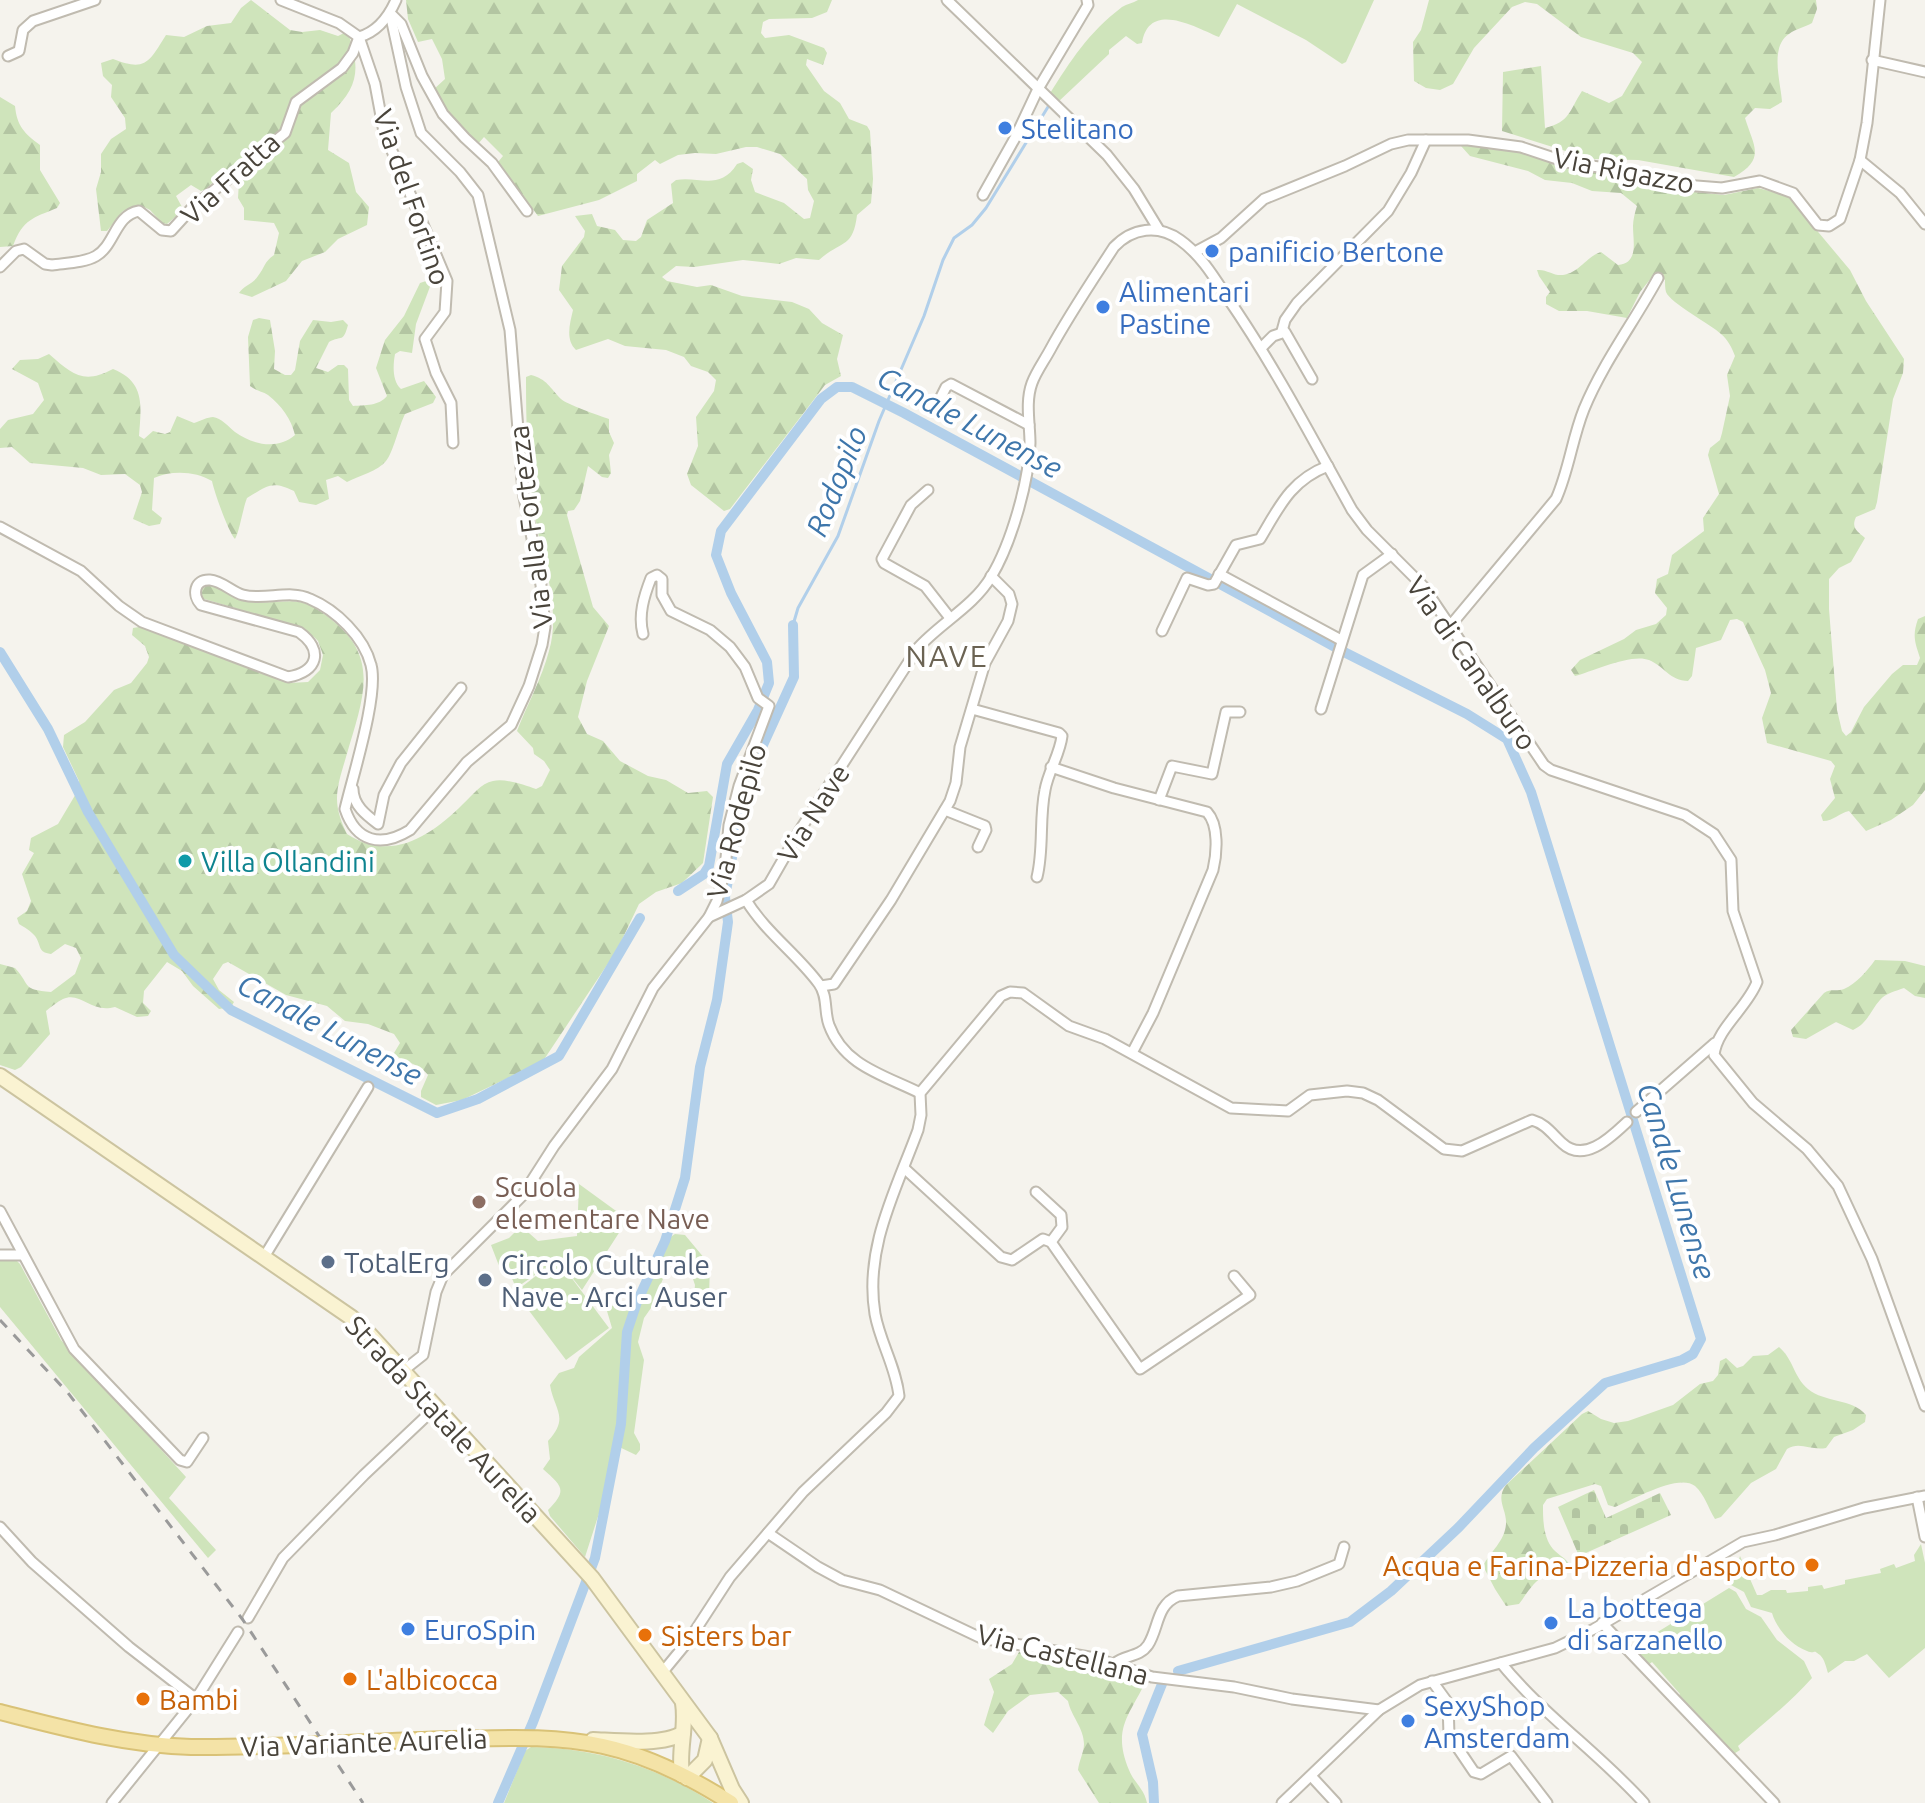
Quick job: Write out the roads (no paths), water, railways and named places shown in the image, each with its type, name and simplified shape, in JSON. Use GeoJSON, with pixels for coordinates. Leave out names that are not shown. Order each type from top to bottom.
{"type":"FeatureCollection","features":[{"type":"Feature","properties":{"kind":"main road","name":"Strada Statale Aurelia"},"geometry":{"type":"LineString","coordinates":[[0,1076],[352,1318],[404,1370],[588,1574],[710,1738],[741,1803]]}},
{"type":"Feature","properties":{"kind":"main road"},"geometry":{"type":"LineString","coordinates":[[683,1703],[685,1718],[680,1748],[685,1777]]}},
{"type":"Feature","properties":{"kind":"main road","name":"Via Variante Aurelia"},"geometry":{"type":"LineString","coordinates":[[3,1717],[160,1746],[221,1747],[537,1737],[572,1740],[634,1755],[685,1777],[731,1803]]}},
{"type":"Feature","properties":{"kind":"main road"},"geometry":{"type":"LineString","coordinates":[[572,1740],[663,1740],[683,1733]]}},
{"type":"Feature","properties":{"kind":"main road"},"geometry":{"type":"LineString","coordinates":[[685,1777],[705,1760],[710,1738]]}},
{"type":"Feature","properties":{"kind":"street"},"geometry":{"type":"LineString","coordinates":[[8,56],[19,51],[23,30],[33,21],[95,0]]}},
{"type":"Feature","properties":{"kind":"street"},"geometry":{"type":"LineString","coordinates":[[281,0],[339,23],[359,37],[373,30],[390,13],[396,0]]}},
{"type":"Feature","properties":{"kind":"street"},"geometry":{"type":"LineString","coordinates":[[947,0],[1119,169],[1159,230]]}},
{"type":"Feature","properties":{"kind":"street"},"geometry":{"type":"LineString","coordinates":[[983,195],[1038,89],[1083,14],[1087,0]]}},
{"type":"Feature","properties":{"kind":"street","name":"Via Rigazzo"},"geometry":{"type":"LineString","coordinates":[[1195,252],[1221,238],[1264,199],[1391,144],[1408,140],[1468,140],[1521,147],[1566,162],[1644,174],[1684,185],[1722,188],[1760,181],[1793,193],[1818,225],[1829,226],[1840,219],[1860,160],[1880,0]]}},
{"type":"Feature","properties":{"kind":"street"},"geometry":{"type":"LineString","coordinates":[[390,13],[401,24],[422,76],[443,114],[492,163],[527,211]]}},
{"type":"Feature","properties":{"kind":"street","name":"Via alla Fortezza"},"geometry":{"type":"LineString","coordinates":[[0,527],[81,571],[119,606],[142,622],[288,677],[302,675],[311,667],[315,655],[309,640],[299,632],[201,605],[195,599],[199,584],[214,580],[246,596],[297,595],[326,608],[353,632],[371,665],[373,682],[370,707],[345,809],[358,833],[383,841],[410,830],[467,762],[511,725],[529,686],[545,627],[541,585],[523,492],[510,330],[478,195],[421,133],[406,87],[390,13]]}},
{"type":"Feature","properties":{"kind":"street","name":"Via Fratta"},"geometry":{"type":"LineString","coordinates":[[0,267],[16,251],[24,249],[45,264],[52,265],[92,258],[101,253],[131,212],[139,211],[162,230],[171,231],[192,208],[285,133],[296,102],[342,68],[353,53],[359,37]]}},
{"type":"Feature","properties":{"kind":"street","name":"Via del Fortino"},"geometry":{"type":"LineString","coordinates":[[359,37],[375,84],[384,132],[447,281],[445,312],[425,339],[436,373],[451,403],[453,443]]}},
{"type":"Feature","properties":{"kind":"street"},"geometry":{"type":"LineString","coordinates":[[1872,60],[1925,72]]}},
{"type":"Feature","properties":{"kind":"street"},"geometry":{"type":"LineString","coordinates":[[1262,347],[1282,331],[1285,320],[1297,303],[1388,211],[1426,140]]}},
{"type":"Feature","properties":{"kind":"street"},"geometry":{"type":"LineString","coordinates":[[1860,160],[1900,193],[1925,224]]}},
{"type":"Feature","properties":{"kind":"street","name":"Via Nave"},"geometry":{"type":"LineString","coordinates":[[404,1370],[423,1355],[436,1292],[443,1275],[522,1196],[554,1146],[612,1069],[653,988],[714,916],[769,884],[800,830],[917,649],[932,632],[968,604],[991,576],[1025,487],[1032,383],[1114,247],[1125,235],[1140,230],[1159,230]]}},
{"type":"Feature","properties":{"kind":"street","name":"Via di Canalburo"},"geometry":{"type":"LineString","coordinates":[[1159,230],[1180,240],[1195,252],[1262,347],[1352,510],[1413,574],[1544,765],[1685,815],[1714,834],[1731,860],[1733,911],[1757,982],[1752,995],[1715,1043]]}},
{"type":"Feature","properties":{"kind":"street"},"geometry":{"type":"LineString","coordinates":[[1450,626],[1556,499],[1565,481],[1584,409],[1602,371],[1658,278]]}},
{"type":"Feature","properties":{"kind":"street"},"geometry":{"type":"LineString","coordinates":[[1282,331],[1287,334],[1312,379]]}},
{"type":"Feature","properties":{"kind":"street"},"geometry":{"type":"LineString","coordinates":[[936,407],[946,387],[951,384],[1029,425]]}},
{"type":"Feature","properties":{"kind":"street"},"geometry":{"type":"LineString","coordinates":[[1162,631],[1187,578],[1211,586],[1236,545],[1260,539],[1283,500],[1307,474],[1328,466]]}},
{"type":"Feature","properties":{"kind":"street"},"geometry":{"type":"LineString","coordinates":[[928,490],[911,505],[882,559],[925,586],[950,618]]}},
{"type":"Feature","properties":{"kind":"street"},"geometry":{"type":"LineString","coordinates":[[1321,709],[1363,575],[1392,554]]}},
{"type":"Feature","properties":{"kind":"street"},"geometry":{"type":"LineString","coordinates":[[1219,574],[1341,640]]}},
{"type":"Feature","properties":{"kind":"street","name":"Via Rodepilo"},"geometry":{"type":"LineString","coordinates":[[643,634],[640,622],[643,603],[651,578],[657,575],[662,579],[662,595],[671,611],[710,630],[730,647],[745,667],[761,700],[769,706],[739,786],[729,825],[725,869],[714,916]]}},
{"type":"Feature","properties":{"kind":"street"},"geometry":{"type":"LineString","coordinates":[[821,986],[834,984],[891,900],[945,810],[956,783],[960,747],[985,663],[1008,621],[1012,604],[1009,594],[991,576]]}},
{"type":"Feature","properties":{"kind":"street"},"geometry":{"type":"LineString","coordinates":[[354,773],[353,797],[365,814],[378,824],[384,795],[401,763],[461,688]]}},
{"type":"Feature","properties":{"kind":"street"},"geometry":{"type":"LineString","coordinates":[[972,709],[1059,733],[1063,739],[1051,767],[1041,811],[1041,860],[1037,877]]}},
{"type":"Feature","properties":{"kind":"street"},"geometry":{"type":"LineString","coordinates":[[1159,800],[1172,766],[1212,774],[1226,712],[1240,712]]}},
{"type":"Feature","properties":{"kind":"street"},"geometry":{"type":"LineString","coordinates":[[1051,767],[1210,814],[1215,827],[1213,870],[1159,1000],[1132,1053]]}},
{"type":"Feature","properties":{"kind":"street"},"geometry":{"type":"LineString","coordinates":[[945,810],[985,826],[978,847]]}},
{"type":"Feature","properties":{"kind":"street"},"geometry":{"type":"LineString","coordinates":[[746,900],[763,926],[821,986],[826,1018],[841,1049],[851,1059],[920,1093]]}},
{"type":"Feature","properties":{"kind":"street"},"geometry":{"type":"LineString","coordinates":[[661,1674],[689,1640],[730,1577],[803,1492],[886,1413],[899,1396],[897,1381],[875,1318],[870,1285],[879,1228],[918,1130],[920,1093],[1001,996],[1010,992],[1023,993],[1069,1026],[1105,1039],[1231,1108],[1288,1111],[1310,1095],[1347,1091],[1363,1093],[1386,1105],[1444,1149],[1454,1152],[1532,1120],[1541,1122],[1564,1146],[1582,1151],[1605,1142],[1627,1122]]}},
{"type":"Feature","properties":{"kind":"street"},"geometry":{"type":"LineString","coordinates":[[1636,1112],[1715,1043]]}},
{"type":"Feature","properties":{"kind":"street"},"geometry":{"type":"LineString","coordinates":[[1715,1043],[1717,1060],[1753,1103],[1807,1149],[1838,1186],[1872,1259],[1925,1406]]}},
{"type":"Feature","properties":{"kind":"street"},"geometry":{"type":"LineString","coordinates":[[264,1257],[368,1087]]}},
{"type":"Feature","properties":{"kind":"street"},"geometry":{"type":"LineString","coordinates":[[904,1168],[1001,1257],[1012,1260],[1043,1239],[1051,1242],[1140,1369],[1250,1295],[1234,1276]]}},
{"type":"Feature","properties":{"kind":"street"},"geometry":{"type":"LineString","coordinates":[[1036,1192],[1061,1215],[1062,1227],[1051,1242]]}},
{"type":"Feature","properties":{"kind":"street"},"geometry":{"type":"LineString","coordinates":[[0,1211],[74,1349],[180,1460],[187,1462],[203,1438]]}},
{"type":"Feature","properties":{"kind":"street"},"geometry":{"type":"LineString","coordinates":[[0,1255],[23,1255]]}},
{"type":"Feature","properties":{"kind":"street"},"geometry":{"type":"LineString","coordinates":[[248,1618],[283,1558],[436,1407]]}},
{"type":"Feature","properties":{"kind":"street"},"geometry":{"type":"LineString","coordinates":[[1282,1803],[1379,1710],[1420,1685],[1555,1648],[1743,1542],[1864,1508],[1921,1496],[1925,1537]]}},
{"type":"Feature","properties":{"kind":"street"},"geometry":{"type":"LineString","coordinates":[[0,1527],[32,1562],[129,1647],[196,1699]]}},
{"type":"Feature","properties":{"kind":"street","name":"Via Castellana"},"geometry":{"type":"LineString","coordinates":[[768,1533],[842,1580],[880,1590],[981,1638],[1115,1663],[1152,1677],[1379,1710]]}},
{"type":"Feature","properties":{"kind":"street"},"geometry":{"type":"LineString","coordinates":[[1115,1663],[1146,1648],[1163,1607],[1171,1599],[1297,1581],[1339,1564],[1344,1547]]}},
{"type":"Feature","properties":{"kind":"street"},"geometry":{"type":"LineString","coordinates":[[1602,1623],[1774,1803]]}},
{"type":"Feature","properties":{"kind":"street"},"geometry":{"type":"LineString","coordinates":[[112,1803],[196,1699],[238,1632]]}},
{"type":"Feature","properties":{"kind":"street"},"geometry":{"type":"LineString","coordinates":[[1501,1663],[1522,1689],[1593,1751],[1644,1803]]}},
{"type":"Feature","properties":{"kind":"street"},"geometry":{"type":"LineString","coordinates":[[1432,1681],[1448,1703],[1449,1735],[1474,1772],[1481,1774],[1511,1756],[1547,1803]]}},
{"type":"Feature","properties":{"kind":"street"},"geometry":{"type":"LineString","coordinates":[[1312,1777],[1336,1803]]}},
{"type":"Feature","properties":{"kind":"waterway","name":"Rodopilo"},"geometry":{"type":"LineString","coordinates":[[793,625],[798,608],[838,536],[879,421],[924,316],[943,260],[954,238],[972,225],[986,208],[1051,102]]}},
{"type":"Feature","properties":{"kind":"waterway","name":"Canale Lunense"},"geometry":{"type":"LineString","coordinates":[[678,891],[704,874],[709,866],[727,764],[758,710],[769,683],[767,662],[731,593],[716,555],[721,531],[821,399],[837,387],[852,387],[904,413],[1212,580]]}},
{"type":"Feature","properties":{"kind":"waterway","name":"Canale Lunense"},"geometry":{"type":"LineString","coordinates":[[1178,1671],[1350,1622],[1391,1591],[1459,1527],[1534,1448],[1605,1383],[1682,1360],[1693,1354],[1701,1339],[1531,792],[1507,739],[1467,714],[1222,585]]}},
{"type":"Feature","properties":{"kind":"waterway"},"geometry":{"type":"LineString","coordinates":[[498,1803],[533,1722],[595,1558],[621,1424],[627,1332],[665,1241],[685,1178],[700,1067],[717,1000],[728,922],[725,897],[742,801],[794,677],[793,625]]}},
{"type":"Feature","properties":{"kind":"waterway","name":"Canale Lunense"},"geometry":{"type":"LineString","coordinates":[[0,652],[48,729],[88,812],[174,955],[231,1010],[437,1113],[478,1099],[559,1056],[640,918]]}},
{"type":"Feature","properties":{"kind":"waterway","name":"Canale Lunense"},"geometry":{"type":"LineString","coordinates":[[1154,1803],[1153,1782],[1142,1734],[1162,1684]]}},
{"type":"Feature","properties":{"kind":"railway"},"geometry":{"type":"LineString","coordinates":[[0,1320],[68,1393],[243,1620],[363,1803]]}},
{"type":"Feature","properties":{"kind":"place","name":"Stelitano"},"geometry":{"type":"Point","coordinates":[1005,128]}},
{"type":"Feature","properties":{"kind":"place","name":"panificio Bertone"},"geometry":{"type":"Point","coordinates":[1212,251]}},
{"type":"Feature","properties":{"kind":"place","name":"Alimentari Pastine"},"geometry":{"type":"Point","coordinates":[1103,307]}},
{"type":"Feature","properties":{"kind":"place","name":"Villa Ollandini"},"geometry":{"type":"Point","coordinates":[185,861]}},
{"type":"Feature","properties":{"kind":"place","name":"Scuola elementare Nave"},"geometry":{"type":"Point","coordinates":[479,1202]}},
{"type":"Feature","properties":{"kind":"place","name":"TotalErg"},"geometry":{"type":"Point","coordinates":[328,1262]}},
{"type":"Feature","properties":{"kind":"place","name":"Circolo Culturale Nave - Arci - Auser"},"geometry":{"type":"Point","coordinates":[485,1280]}},
{"type":"Feature","properties":{"kind":"place","name":"Acqua e Farina-Pizzeria d'asporto"},"geometry":{"type":"Point","coordinates":[1812,1565]}},
{"type":"Feature","properties":{"kind":"place","name":"La bottega di sarzanello"},"geometry":{"type":"Point","coordinates":[1551,1623]}},
{"type":"Feature","properties":{"kind":"place","name":"EuroSpin"},"geometry":{"type":"Point","coordinates":[408,1629]}},
{"type":"Feature","properties":{"kind":"place","name":"Sisters bar"},"geometry":{"type":"Point","coordinates":[645,1635]}},
{"type":"Feature","properties":{"kind":"place","name":"L'albicocca"},"geometry":{"type":"Point","coordinates":[350,1679]}},
{"type":"Feature","properties":{"kind":"place","name":"Bambi"},"geometry":{"type":"Point","coordinates":[143,1699]}},
{"type":"Feature","properties":{"kind":"place","name":"SexyShop Amsterdam"},"geometry":{"type":"Point","coordinates":[1408,1721]}},
{"type":"Feature","properties":{"kind":"district","name":"NAVE"},"geometry":{"type":"Point","coordinates":[947,656]}}]}
